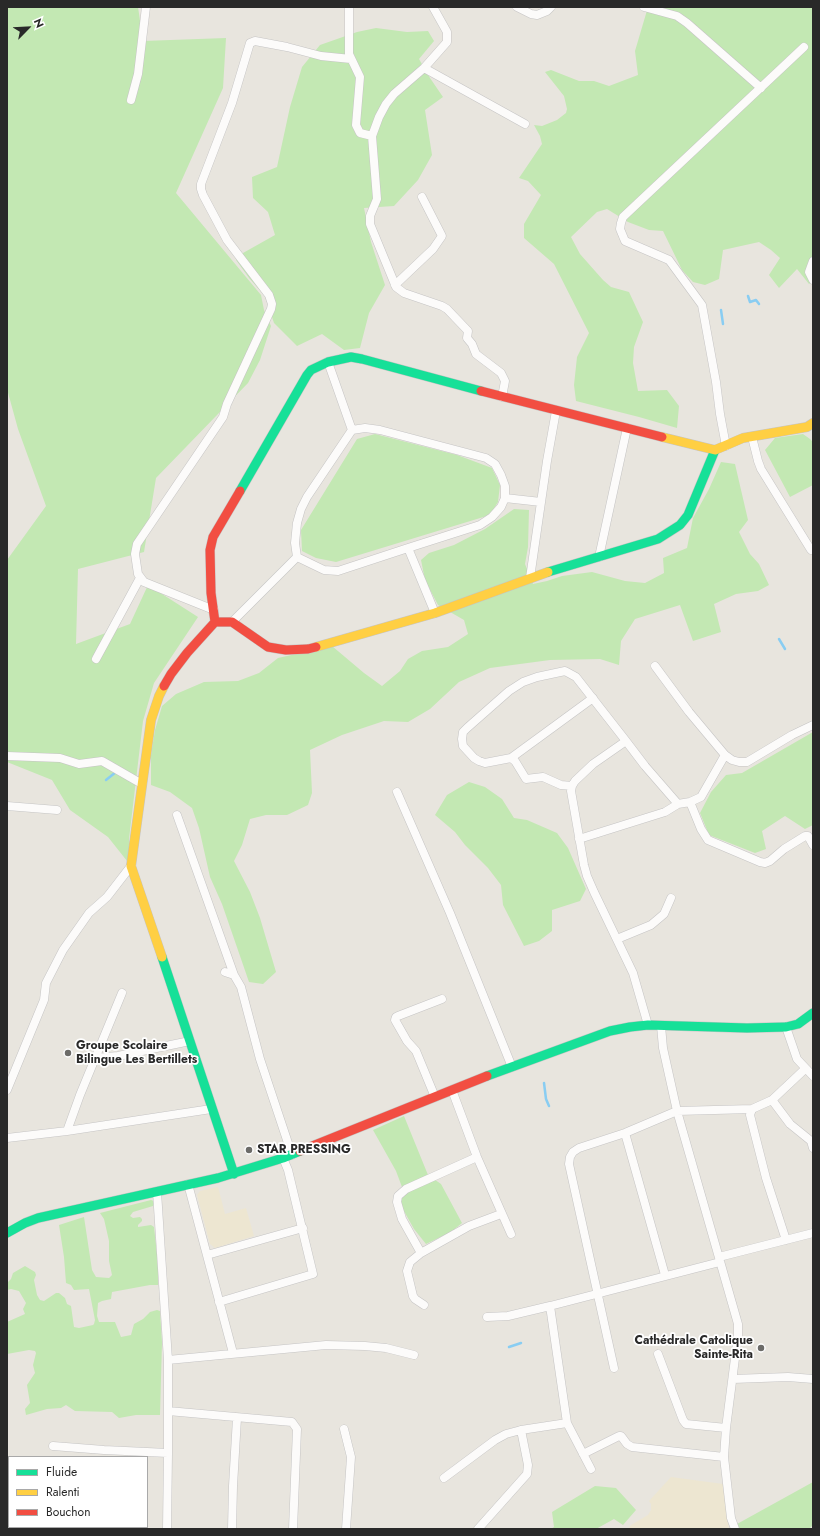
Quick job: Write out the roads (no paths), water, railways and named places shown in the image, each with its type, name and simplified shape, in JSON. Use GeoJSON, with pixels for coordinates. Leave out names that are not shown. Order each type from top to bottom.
{"type":"FeatureCollection","features":[{"type":"Feature","properties":{"kind":"street"},"geometry":{"type":"LineString","coordinates":[[131,100],[138,74],[146,7]]}},
{"type":"Feature","properties":{"kind":"street"},"geometry":{"type":"LineString","coordinates":[[349,7],[349,54],[360,77],[356,125],[357,130],[362,134],[372,136]]}},
{"type":"Feature","properties":{"kind":"street"},"geometry":{"type":"LineString","coordinates":[[433,7],[447,32],[448,39],[424,68],[394,94],[386,104],[372,136],[377,199],[370,216],[370,224],[395,284],[404,293],[447,309],[468,331],[467,338],[472,344],[476,354],[503,376],[505,381],[502,397]]}},
{"type":"Feature","properties":{"kind":"street"},"geometry":{"type":"LineString","coordinates":[[517,7],[531,14],[537,14],[547,11],[551,7]]}},
{"type":"Feature","properties":{"kind":"street"},"geometry":{"type":"LineString","coordinates":[[644,7],[677,16],[761,88]]}},
{"type":"Feature","properties":{"kind":"street"},"geometry":{"type":"LineString","coordinates":[[214,610],[144,582],[138,574],[135,554],[137,544],[223,417],[272,304],[269,295],[227,240],[201,189],[202,178],[232,103],[248,45],[250,43],[255,41],[287,47],[321,56],[351,59]]}},
{"type":"Feature","properties":{"kind":"street"},"geometry":{"type":"LineString","coordinates":[[726,446],[702,305],[670,260],[625,241],[620,229],[623,217],[804,47]]}},
{"type":"Feature","properties":{"kind":"street"},"geometry":{"type":"LineString","coordinates":[[424,68],[525,124]]}},
{"type":"Feature","properties":{"kind":"street"},"geometry":{"type":"LineString","coordinates":[[395,284],[433,249],[442,236],[422,197]]}},
{"type":"Feature","properties":{"kind":"street"},"geometry":{"type":"LineString","coordinates":[[813,261],[809,272],[813,280]]}},
{"type":"Feature","properties":{"kind":"street"},"geometry":{"type":"LineString","coordinates":[[234,1174],[131,866],[151,720],[159,696],[171,674],[215,622],[211,593],[210,550],[213,537],[307,375],[311,370],[328,362],[351,357],[362,359],[556,411],[715,450],[737,440],[811,428]]}},
{"type":"Feature","properties":{"kind":"street"},"geometry":{"type":"LineString","coordinates":[[328,362],[352,430]]}},
{"type":"Feature","properties":{"kind":"street"},"geometry":{"type":"LineString","coordinates":[[530,578],[547,461],[556,411]]}},
{"type":"Feature","properties":{"kind":"street"},"geometry":{"type":"LineString","coordinates":[[365,428],[380,430],[486,458],[495,464],[501,475],[505,486],[505,498],[497,512],[480,525],[338,571],[324,570],[297,557],[295,543],[297,524],[301,509],[307,497],[352,430],[365,428]]}},
{"type":"Feature","properties":{"kind":"street"},"geometry":{"type":"LineString","coordinates":[[599,557],[627,428]]}},
{"type":"Feature","properties":{"kind":"street"},"geometry":{"type":"LineString","coordinates":[[752,437],[761,469],[811,550]]}},
{"type":"Feature","properties":{"kind":"street"},"geometry":{"type":"LineString","coordinates":[[215,622],[232,622],[268,647],[286,650],[308,649],[435,613],[530,578],[658,539],[680,525],[688,515],[715,450]]}},
{"type":"Feature","properties":{"kind":"street"},"geometry":{"type":"LineString","coordinates":[[505,498],[541,502]]}},
{"type":"Feature","properties":{"kind":"street"},"geometry":{"type":"LineString","coordinates":[[408,548],[435,613]]}},
{"type":"Feature","properties":{"kind":"street"},"geometry":{"type":"LineString","coordinates":[[232,622],[297,557]]}},
{"type":"Feature","properties":{"kind":"street"},"geometry":{"type":"LineString","coordinates":[[96,659],[140,578]]}},
{"type":"Feature","properties":{"kind":"street"},"geometry":{"type":"LineString","coordinates":[[655,666],[688,712],[725,755],[739,762],[747,762],[792,735],[813,725]]}},
{"type":"Feature","properties":{"kind":"street"},"geometry":{"type":"LineString","coordinates":[[593,698],[511,758],[484,763],[474,758],[463,746],[463,732],[509,691],[530,679],[566,671],[576,677],[593,698],[645,766],[678,804]]}},
{"type":"Feature","properties":{"kind":"street"},"geometry":{"type":"LineString","coordinates":[[626,741],[593,764],[575,781],[571,791],[587,876],[633,973],[648,1025]]}},
{"type":"Feature","properties":{"kind":"street"},"geometry":{"type":"LineString","coordinates":[[579,839],[665,812],[678,804],[690,802],[701,797],[725,755]]}},
{"type":"Feature","properties":{"kind":"street"},"geometry":{"type":"LineString","coordinates":[[7,756],[60,758],[79,764],[102,761],[142,784]]}},
{"type":"Feature","properties":{"kind":"street"},"geometry":{"type":"LineString","coordinates":[[511,758],[515,761],[526,778],[543,777],[561,785],[572,786]]}},
{"type":"Feature","properties":{"kind":"street"},"geometry":{"type":"LineString","coordinates":[[397,792],[450,913],[512,1067]]}},
{"type":"Feature","properties":{"kind":"street"},"geometry":{"type":"LineString","coordinates":[[690,802],[701,829],[708,840],[760,862],[765,863],[770,861],[784,849],[805,836],[809,838],[813,845]]}},
{"type":"Feature","properties":{"kind":"street"},"geometry":{"type":"LineString","coordinates":[[7,806],[57,810]]}},
{"type":"Feature","properties":{"kind":"street"},"geometry":{"type":"LineString","coordinates":[[177,816],[234,974],[241,987],[260,1059],[292,1155]]}},
{"type":"Feature","properties":{"kind":"street"},"geometry":{"type":"LineString","coordinates":[[7,1090],[44,1000],[46,983],[63,950],[89,913],[106,897],[131,866]]}},
{"type":"Feature","properties":{"kind":"street"},"geometry":{"type":"LineString","coordinates":[[616,939],[650,925],[664,914],[671,898]]}},
{"type":"Feature","properties":{"kind":"street"},"geometry":{"type":"LineString","coordinates":[[225,972],[234,974]]}},
{"type":"Feature","properties":{"kind":"street"},"geometry":{"type":"LineString","coordinates":[[67,1131],[80,1095],[122,993]]}},
{"type":"Feature","properties":{"kind":"street"},"geometry":{"type":"LineString","coordinates":[[435,1097],[416,1051],[406,1041],[395,1020],[398,1016],[442,999]]}},
{"type":"Feature","properties":{"kind":"street"},"geometry":{"type":"LineString","coordinates":[[7,1233],[38,1218],[234,1174],[292,1155],[452,1090],[610,1031],[648,1025],[747,1028],[786,1027],[798,1024],[813,1013]]}},
{"type":"Feature","properties":{"kind":"street"},"geometry":{"type":"LineString","coordinates":[[661,1026],[663,1048],[677,1110],[738,1324],[724,1457],[731,1518],[735,1529]]}},
{"type":"Feature","properties":{"kind":"street"},"geometry":{"type":"LineString","coordinates":[[786,1027],[797,1059],[813,1076]]}},
{"type":"Feature","properties":{"kind":"street"},"geometry":{"type":"LineString","coordinates":[[96,1058],[118,1056],[190,1041]]}},
{"type":"Feature","properties":{"kind":"street"},"geometry":{"type":"LineString","coordinates":[[614,1368],[569,1164],[573,1152],[580,1148],[625,1134],[677,1110],[752,1109],[772,1100],[805,1068]]}},
{"type":"Feature","properties":{"kind":"street"},"geometry":{"type":"LineString","coordinates":[[452,1090],[477,1156],[511,1234]]}},
{"type":"Feature","properties":{"kind":"street"},"geometry":{"type":"LineString","coordinates":[[772,1100],[790,1124],[811,1141],[813,1148]]}},
{"type":"Feature","properties":{"kind":"street"},"geometry":{"type":"LineString","coordinates":[[7,1138],[67,1131],[211,1109]]}},
{"type":"Feature","properties":{"kind":"street"},"geometry":{"type":"LineString","coordinates":[[752,1109],[750,1115],[766,1178],[786,1240]]}},
{"type":"Feature","properties":{"kind":"street"},"geometry":{"type":"LineString","coordinates":[[625,1134],[666,1275]]}},
{"type":"Feature","properties":{"kind":"street"},"geometry":{"type":"LineString","coordinates":[[421,1253],[402,1219],[397,1202],[398,1196],[406,1189],[477,1156]]}},
{"type":"Feature","properties":{"kind":"street"},"geometry":{"type":"LineString","coordinates":[[219,1302],[313,1274],[288,1170],[283,1158]]}},
{"type":"Feature","properties":{"kind":"street"},"geometry":{"type":"LineString","coordinates":[[188,1184],[233,1353]]}},
{"type":"Feature","properties":{"kind":"street"},"geometry":{"type":"LineString","coordinates":[[157,1192],[168,1360],[166,1529]]}},
{"type":"Feature","properties":{"kind":"street"},"geometry":{"type":"LineString","coordinates":[[424,1305],[413,1296],[407,1272],[410,1262],[421,1253],[469,1226],[501,1214]]}},
{"type":"Feature","properties":{"kind":"street"},"geometry":{"type":"LineString","coordinates":[[207,1255],[302,1228]]}},
{"type":"Feature","properties":{"kind":"street"},"geometry":{"type":"LineString","coordinates":[[486,1317],[508,1316],[550,1306],[813,1233]]}},
{"type":"Feature","properties":{"kind":"street"},"geometry":{"type":"LineString","coordinates":[[550,1306],[567,1423],[591,1469]]}},
{"type":"Feature","properties":{"kind":"street"},"geometry":{"type":"LineString","coordinates":[[168,1360],[326,1345],[386,1348],[414,1355]]}},
{"type":"Feature","properties":{"kind":"street"},"geometry":{"type":"LineString","coordinates":[[658,1354],[683,1420],[686,1424],[726,1428]]}},
{"type":"Feature","properties":{"kind":"street"},"geometry":{"type":"LineString","coordinates":[[733,1379],[788,1377],[813,1379]]}},
{"type":"Feature","properties":{"kind":"street"},"geometry":{"type":"LineString","coordinates":[[168,1412],[292,1422],[297,1429],[293,1529]]}},
{"type":"Feature","properties":{"kind":"street"},"geometry":{"type":"LineString","coordinates":[[232,1529],[237,1418]]}},
{"type":"Feature","properties":{"kind":"street"},"geometry":{"type":"LineString","coordinates":[[444,1478],[495,1440],[506,1434],[521,1430],[567,1423]]}},
{"type":"Feature","properties":{"kind":"street"},"geometry":{"type":"LineString","coordinates":[[344,1429],[351,1457],[346,1529]]}},
{"type":"Feature","properties":{"kind":"street"},"geometry":{"type":"LineString","coordinates":[[478,1529],[527,1474],[528,1465],[521,1430]]}},
{"type":"Feature","properties":{"kind":"street"},"geometry":{"type":"LineString","coordinates":[[583,1454],[621,1436],[632,1447],[724,1457]]}},
{"type":"Feature","properties":{"kind":"street"},"geometry":{"type":"LineString","coordinates":[[53,1446],[104,1454],[168,1453]]}},
{"type":"Feature","properties":{"kind":"waterway"},"geometry":{"type":"LineString","coordinates":[[748,296],[750,302],[756,300],[759,304]]}},
{"type":"Feature","properties":{"kind":"waterway"},"geometry":{"type":"LineString","coordinates":[[721,310],[723,324]]}},
{"type":"Feature","properties":{"kind":"waterway"},"geometry":{"type":"LineString","coordinates":[[779,639],[785,649]]}},
{"type":"Feature","properties":{"kind":"waterway"},"geometry":{"type":"LineString","coordinates":[[106,780],[116,772]]}},
{"type":"Feature","properties":{"kind":"waterway"},"geometry":{"type":"LineString","coordinates":[[544,1083],[546,1099],[549,1106]]}},
{"type":"Feature","properties":{"kind":"waterway"},"geometry":{"type":"LineString","coordinates":[[509,1347],[521,1343]]}},
{"type":"Feature","properties":{"kind":"place","name":"Groupe Scolaire Bilingue Les Bertillets"},"geometry":{"type":"Point","coordinates":[68,1053]}},
{"type":"Feature","properties":{"kind":"place","name":"STAR PRESSING"},"geometry":{"type":"Point","coordinates":[249,1150]}},
{"type":"Feature","properties":{"kind":"place","name":"Cathédrale Catolique Sainte-Rita"},"geometry":{"type":"Point","coordinates":[761,1348]}}]}
